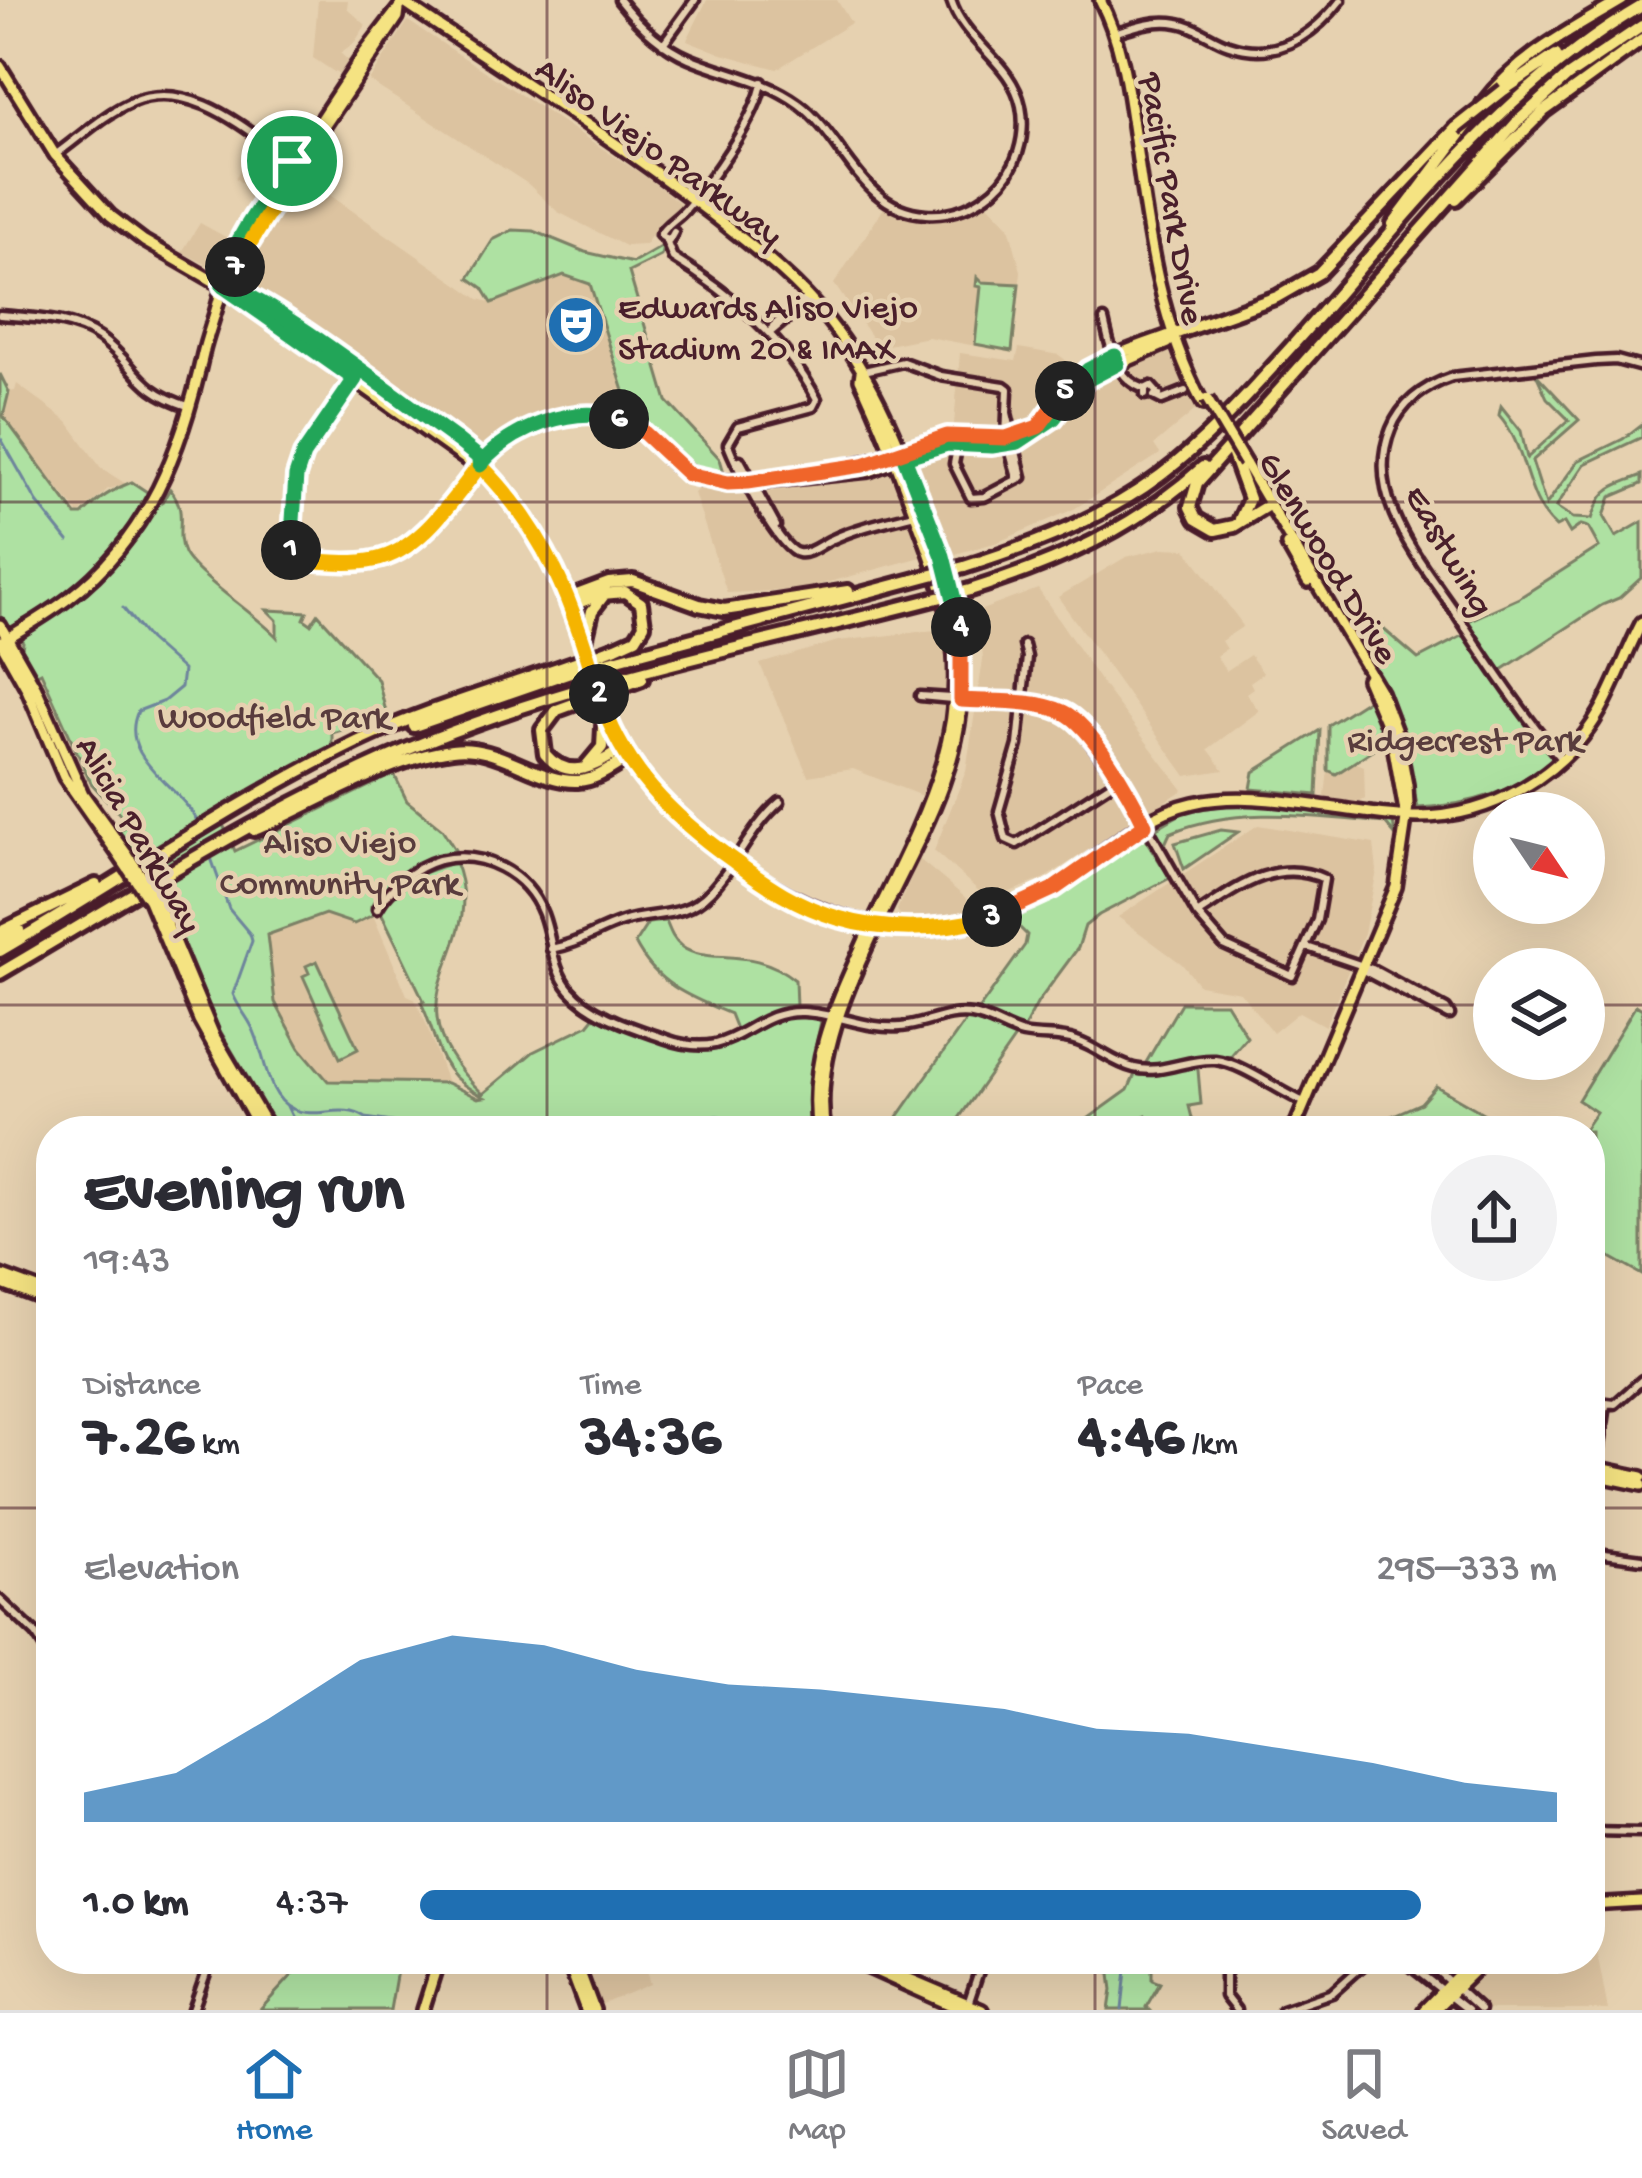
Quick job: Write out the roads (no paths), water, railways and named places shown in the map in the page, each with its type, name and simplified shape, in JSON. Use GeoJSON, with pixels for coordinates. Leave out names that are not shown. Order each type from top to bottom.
{"type":"FeatureCollection","features":[{"type":"Feature","properties":{"kind":"highway"},"geometry":{"type":"LineString","coordinates":[[1299,338],[1505,78],[1538,51],[1622,0]]}},
{"type":"Feature","properties":{"kind":"highway"},"geometry":{"type":"LineString","coordinates":[[1174,334],[1277,297],[1318,273],[1456,128],[1504,90],[1642,6]]}},
{"type":"Feature","properties":{"kind":"highway"},"geometry":{"type":"LineString","coordinates":[[1268,506],[1227,528],[1208,528],[1190,507],[1192,491],[1413,237],[1541,99],[1642,26]]}},
{"type":"Feature","properties":{"kind":"highway"},"geometry":{"type":"LineString","coordinates":[[226,814],[356,750],[495,695],[964,567],[1052,536],[1144,487],[1208,436],[1502,111],[1591,37]]}},
{"type":"Feature","properties":{"kind":"highway"},"geometry":{"type":"LineString","coordinates":[[1413,237],[1433,223],[1544,111],[1642,40]]}},
{"type":"Feature","properties":{"kind":"highway"},"geometry":{"type":"LineString","coordinates":[[238,834],[429,740],[527,705],[970,590],[1061,559],[1150,510],[1216,456],[1286,382]]}},
{"type":"Feature","properties":{"kind":"highway"},"geometry":{"type":"LineString","coordinates":[[1227,528],[1248,506],[1242,467],[1233,454]]}},
{"type":"Feature","properties":{"kind":"highway"},"geometry":{"type":"LineString","coordinates":[[570,601],[609,583],[633,581],[699,605],[735,610],[911,580]]}},
{"type":"Feature","properties":{"kind":"highway"},"geometry":{"type":"LineString","coordinates":[[0,946],[268,788],[383,731],[636,638],[645,621],[641,603],[625,592],[570,601]]}},
{"type":"Feature","properties":{"kind":"highway"},"geometry":{"type":"LineString","coordinates":[[584,645],[592,611],[605,594]]}},
{"type":"Feature","properties":{"kind":"highway"},"geometry":{"type":"LineString","coordinates":[[626,753],[592,768],[573,770],[553,763],[545,754],[542,730],[549,716],[579,700],[660,673],[675,663]]}},
{"type":"Feature","properties":{"kind":"highway"},"geometry":{"type":"LineString","coordinates":[[573,770],[586,766],[598,754],[604,708]]}},
{"type":"Feature","properties":{"kind":"highway"},"geometry":{"type":"LineString","coordinates":[[0,977],[217,843],[382,771],[453,749],[482,751],[578,781],[598,776],[626,753]]}},
{"type":"Feature","properties":{"kind":"highway"},"geometry":{"type":"LineString","coordinates":[[0,932],[132,870]]}},
{"type":"Feature","properties":{"kind":"highway"},"geometry":{"type":"LineString","coordinates":[[0,946],[73,897]]}},
{"type":"Feature","properties":{"kind":"main road","name":"Pacific Park Drive"},"geometry":{"type":"LineString","coordinates":[[1100,0],[1128,86],[1158,285],[1188,386],[1203,399]]}},
{"type":"Feature","properties":{"kind":"main road"},"geometry":{"type":"LineString","coordinates":[[223,286],[358,61],[402,3]]}},
{"type":"Feature","properties":{"kind":"main road"},"geometry":{"type":"LineString","coordinates":[[2,641],[84,586],[138,526],[179,448],[223,274],[235,249],[278,182],[350,89],[398,17],[402,3]]}},
{"type":"Feature","properties":{"kind":"main road","name":"Aliso Viejo Parkway"},"geometry":{"type":"LineString","coordinates":[[402,3],[598,132],[782,270],[810,298],[861,372],[860,379],[931,526],[959,615],[964,661],[944,781],[876,925]]}},
{"type":"Feature","properties":{"kind":"main road"},"geometry":{"type":"LineString","coordinates":[[350,89],[358,61]]}},
{"type":"Feature","properties":{"kind":"main road"},"geometry":{"type":"LineString","coordinates":[[0,66],[76,183],[133,233],[223,286],[478,457],[532,526],[570,601],[604,708],[626,753],[665,807],[733,861],[790,898],[838,918],[902,929],[948,926],[1012,910],[1055,888],[1180,806],[1236,798],[1406,817],[1456,814],[1490,803],[1530,784],[1562,760],[1599,713],[1642,622]]}},
{"type":"Feature","properties":{"kind":"main road"},"geometry":{"type":"LineString","coordinates":[[268,210],[278,182]]}},
{"type":"Feature","properties":{"kind":"main road"},"geometry":{"type":"LineString","coordinates":[[223,286],[233,287],[312,338],[401,411],[472,464],[480,465]]}},
{"type":"Feature","properties":{"kind":"main road"},"geometry":{"type":"LineString","coordinates":[[281,327],[305,340],[312,338]]}},
{"type":"Feature","properties":{"kind":"main road"},"geometry":{"type":"LineString","coordinates":[[1116,360],[1161,346],[1174,334]]}},
{"type":"Feature","properties":{"kind":"main road"},"geometry":{"type":"LineString","coordinates":[[480,465],[496,447],[518,434],[581,413],[622,415],[643,424],[673,455],[706,479],[749,481],[863,465],[958,442],[1010,441],[1038,427],[1074,381],[1174,334]]}},
{"type":"Feature","properties":{"kind":"main road","name":"Glenwood Drive"},"geometry":{"type":"LineString","coordinates":[[1174,334],[1233,454]]}},
{"type":"Feature","properties":{"kind":"main road"},"geometry":{"type":"LineString","coordinates":[[1161,346],[1179,356]]}},
{"type":"Feature","properties":{"kind":"main road","name":"Glenwood Drive"},"geometry":{"type":"LineString","coordinates":[[1203,399],[1381,692],[1404,765],[1406,817],[1396,887],[1299,1116]]}},
{"type":"Feature","properties":{"kind":"main road"},"geometry":{"type":"LineString","coordinates":[[401,411],[428,420]]}},
{"type":"Feature","properties":{"kind":"main road"},"geometry":{"type":"LineString","coordinates":[[899,456],[947,436],[1010,441]]}},
{"type":"Feature","properties":{"kind":"main road","name":"Aliso Viejo Parkway"},"geometry":{"type":"LineString","coordinates":[[820,1116],[816,1075],[833,1018],[942,763],[958,699],[948,603],[899,456]]}},
{"type":"Feature","properties":{"kind":"main road"},"geometry":{"type":"LineString","coordinates":[[915,514],[931,526]]}},
{"type":"Feature","properties":{"kind":"main road"},"geometry":{"type":"LineString","coordinates":[[0,623],[28,627]]}},
{"type":"Feature","properties":{"kind":"main road","name":"Alicia Parkway"},"geometry":{"type":"LineString","coordinates":[[0,623],[2,641],[36,688],[77,783],[152,898],[214,1036],[261,1116]]}},
{"type":"Feature","properties":{"kind":"main road"},"geometry":{"type":"LineString","coordinates":[[902,876],[909,844]]}},
{"type":"Feature","properties":{"kind":"main road","name":"Alicia Parkway"},"geometry":{"type":"LineString","coordinates":[[152,898],[199,1020],[252,1116]]}},
{"type":"Feature","properties":{"kind":"main road"},"geometry":{"type":"LineString","coordinates":[[214,1036],[221,1064],[228,1066],[248,1094]]}},
{"type":"Feature","properties":{"kind":"main road"},"geometry":{"type":"LineString","coordinates":[[0,1279],[36,1292]]}},
{"type":"Feature","properties":{"kind":"main road"},"geometry":{"type":"LineString","coordinates":[[1605,1473],[1642,1481]]}},
{"type":"Feature","properties":{"kind":"main road"},"geometry":{"type":"LineString","coordinates":[[1605,1907],[1642,1904]]}},
{"type":"Feature","properties":{"kind":"main road"},"geometry":{"type":"LineString","coordinates":[[423,2010],[434,1974]]}},
{"type":"Feature","properties":{"kind":"main road"},"geometry":{"type":"LineString","coordinates":[[576,1974],[590,2010]]}},
{"type":"Feature","properties":{"kind":"main road"},"geometry":{"type":"LineString","coordinates":[[885,1974],[982,2010]]}},
{"type":"Feature","properties":{"kind":"main road"},"geometry":{"type":"LineString","coordinates":[[894,1974],[965,2007]]}},
{"type":"Feature","properties":{"kind":"main road"},"geometry":{"type":"LineString","coordinates":[[1434,2010],[1461,1974]]}},
{"type":"Feature","properties":{"kind":"main road"},"geometry":{"type":"LineString","coordinates":[[1424,2010],[1467,1974]]}},
{"type":"Feature","properties":{"kind":"street"},"geometry":{"type":"LineString","coordinates":[[619,0],[663,44],[688,58],[761,82],[816,117],[863,182],[891,205],[913,213],[939,214],[972,206],[989,194],[1009,173],[1019,152],[1021,103],[1001,68],[963,27],[951,0]]}},
{"type":"Feature","properties":{"kind":"street"},"geometry":{"type":"LineString","coordinates":[[663,44],[695,0]]}},
{"type":"Feature","properties":{"kind":"street"},"geometry":{"type":"LineString","coordinates":[[1114,33],[1152,22],[1180,23],[1233,46],[1265,50],[1288,45],[1315,30],[1341,0]]}},
{"type":"Feature","properties":{"kind":"street"},"geometry":{"type":"LineString","coordinates":[[761,82],[734,144],[670,235],[678,260],[771,332],[793,359],[817,403],[738,428],[728,444],[745,463],[749,481],[785,547],[802,554],[856,530],[915,514]]}},
{"type":"Feature","properties":{"kind":"street"},"geometry":{"type":"LineString","coordinates":[[55,155],[130,103],[167,95],[207,105],[295,164]]}},
{"type":"Feature","properties":{"kind":"street"},"geometry":{"type":"LineString","coordinates":[[771,332],[810,298]]}},
{"type":"Feature","properties":{"kind":"street"},"geometry":{"type":"LineString","coordinates":[[0,315],[85,329],[102,339],[154,393],[192,407]]}},
{"type":"Feature","properties":{"kind":"street"},"geometry":{"type":"LineString","coordinates":[[1106,320],[1125,380],[1145,389],[1152,387],[1155,395],[1165,399],[1188,386]]}},
{"type":"Feature","properties":{"kind":"street","name":"Eastwing"},"geometry":{"type":"LineString","coordinates":[[1562,760],[1528,722],[1400,526],[1385,490],[1384,456],[1398,416],[1424,389],[1462,375],[1616,360],[1642,367]]}},
{"type":"Feature","properties":{"kind":"street"},"geometry":{"type":"LineString","coordinates":[[861,372],[903,362],[941,376],[1008,389],[1006,411],[1019,478],[984,497],[971,498],[954,464],[958,442]]}},
{"type":"Feature","properties":{"kind":"street"},"geometry":{"type":"LineString","coordinates":[[358,376],[307,446],[299,466],[293,557],[354,562],[387,557],[424,530],[480,465]]}},
{"type":"Feature","properties":{"kind":"street"},"geometry":{"type":"LineString","coordinates":[[1024,645],[1027,657],[1016,759],[999,811],[1006,838],[1012,844],[1050,826],[1118,779]]}},
{"type":"Feature","properties":{"kind":"street"},"geometry":{"type":"LineString","coordinates":[[958,699],[1054,709],[1072,717],[1118,779],[1197,914],[1222,944],[1290,976],[1296,973],[1322,904],[1324,883],[1321,876],[1265,873],[1197,914]]}},
{"type":"Feature","properties":{"kind":"street"},"geometry":{"type":"LineString","coordinates":[[551,949],[586,941],[621,922],[685,910],[712,890],[780,802]]}},
{"type":"Feature","properties":{"kind":"street"},"geometry":{"type":"LineString","coordinates":[[377,909],[418,868],[472,857],[500,867],[525,886],[542,910],[563,980],[582,1002],[690,1046],[737,1039],[770,1018],[789,1013],[901,1027],[950,1015],[973,1016],[1025,1034],[1074,1039],[1139,1070],[1219,1060],[1304,1102]]}},
{"type":"Feature","properties":{"kind":"street"},"geometry":{"type":"LineString","coordinates":[[1307,947],[1396,980],[1450,1015],[1363,968]]}},
{"type":"Feature","properties":{"kind":"street"},"geometry":{"type":"LineString","coordinates":[[1605,1404],[1627,1397],[1642,1380]]}},
{"type":"Feature","properties":{"kind":"street"},"geometry":{"type":"LineString","coordinates":[[1605,1554],[1642,1559]]}},
{"type":"Feature","properties":{"kind":"street"},"geometry":{"type":"LineString","coordinates":[[0,1600],[36,1634]]}},
{"type":"Feature","properties":{"kind":"street"},"geometry":{"type":"LineString","coordinates":[[1605,1831],[1642,1832]]}},
{"type":"Feature","properties":{"kind":"street"},"geometry":{"type":"LineString","coordinates":[[194,2010],[206,1974]]}},
{"type":"Feature","properties":{"kind":"street"},"geometry":{"type":"LineString","coordinates":[[965,2007],[977,1974]]}},
{"type":"Feature","properties":{"kind":"street"},"geometry":{"type":"LineString","coordinates":[[1225,1974],[1225,1996],[1236,2010]]}},
{"type":"Feature","properties":{"kind":"street"},"geometry":{"type":"LineString","coordinates":[[1282,2010],[1332,1994],[1354,1974]]}},
{"type":"Feature","properties":{"kind":"street"},"geometry":{"type":"LineString","coordinates":[[1424,1974],[1480,2010]]}},
{"type":"Feature","properties":{"kind":"street"},"geometry":{"type":"LineString","coordinates":[[1437,1974],[1467,2010]]}},
{"type":"Feature","properties":{"kind":"waterway"},"geometry":{"type":"LineString","coordinates":[[0,437],[37,502],[68,541]]}},
{"type":"Feature","properties":{"kind":"waterway"},"geometry":{"type":"LineString","coordinates":[[123,608],[183,670],[181,687],[164,701],[138,711],[134,728],[143,758],[198,823]]}},
{"type":"Feature","properties":{"kind":"waterway"},"geometry":{"type":"LineString","coordinates":[[210,855],[229,909],[252,941],[233,994],[256,1037],[271,1084],[293,1109],[362,1116]]}},
{"type":"Feature","properties":{"kind":"waterway"},"geometry":{"type":"LineString","coordinates":[[287,1106],[292,1116]]}},
{"type":"Feature","properties":{"kind":"waterway"},"geometry":{"type":"LineString","coordinates":[[1122,2010],[1126,1974]]}},
{"type":"Feature","properties":{"kind":"place","name":"Edwards Aliso Viejo Stadium 20 & IMAX"},"geometry":{"type":"Point","coordinates":[576,325]}},
{"type":"Feature","properties":{"kind":"park label","name":"Woodfield Park"},"geometry":{"type":"Point","coordinates":[274,714]}},
{"type":"Feature","properties":{"kind":"park label","name":"Ridgecrest Park"},"geometry":{"type":"Point","coordinates":[1465,737]}},
{"type":"Feature","properties":{"kind":"park label","name":"Aliso Viejo Community Park"},"geometry":{"type":"Point","coordinates":[340,860]}}]}
